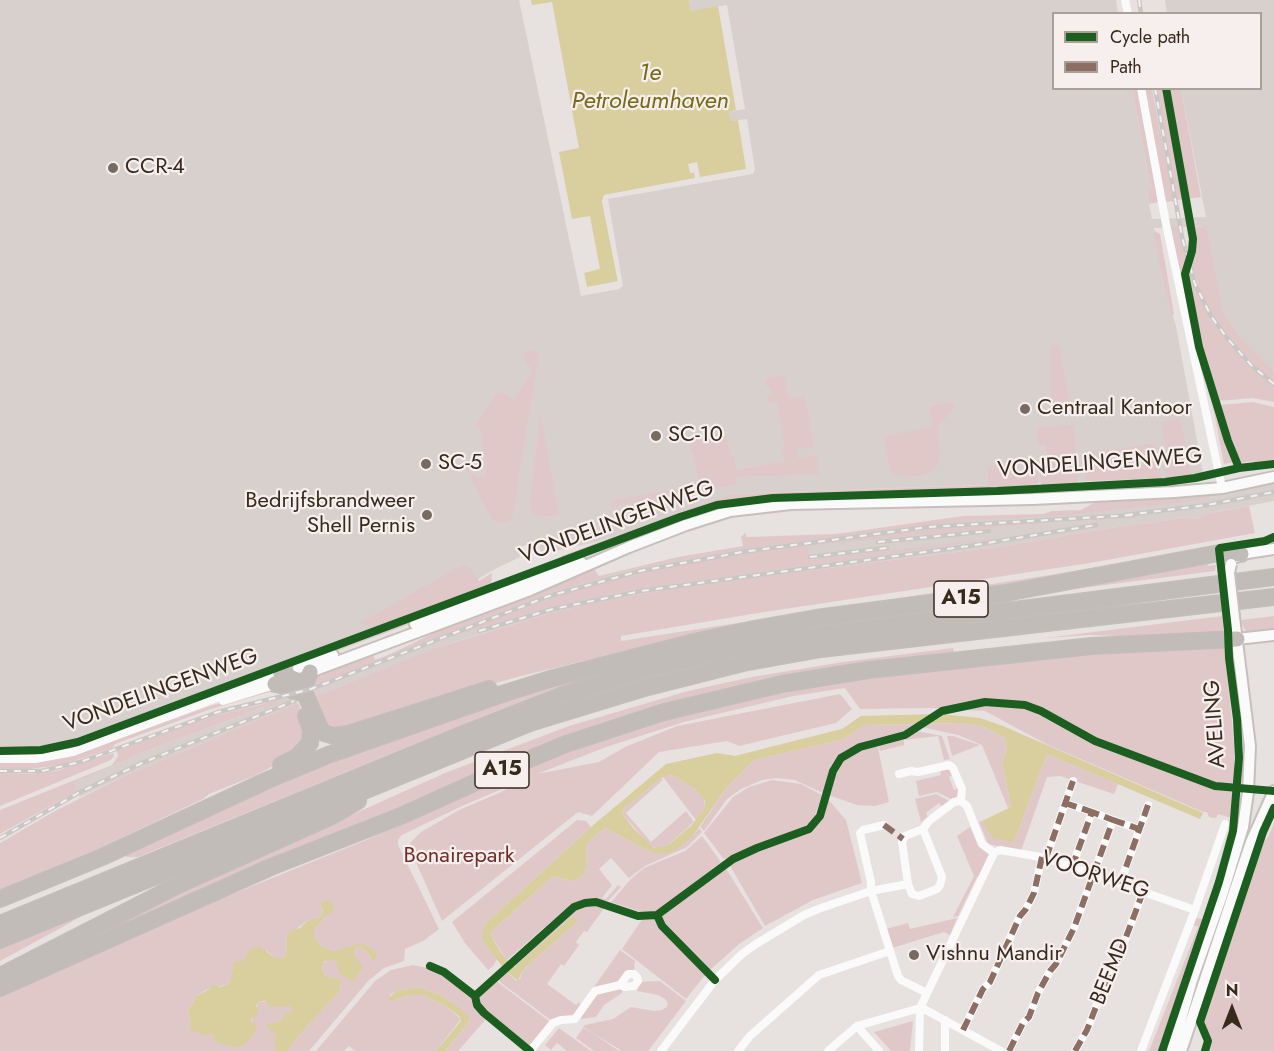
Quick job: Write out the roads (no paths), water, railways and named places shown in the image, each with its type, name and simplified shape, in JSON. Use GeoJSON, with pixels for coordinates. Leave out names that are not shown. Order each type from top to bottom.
{"type":"FeatureCollection","features":[{"type":"Feature","properties":{"kind":"highway","name":"A15"},"geometry":{"type":"LineString","coordinates":[[238,790],[328,755],[505,693],[694,642],[765,627],[1006,593],[1219,553],[1236,559]]}},
{"type":"Feature","properties":{"kind":"highway","name":"A15"},"geometry":{"type":"LineString","coordinates":[[0,924],[465,733],[563,695],[643,670],[741,647],[794,638],[1274,577]]}},
{"type":"Feature","properties":{"kind":"highway","name":"A15"},"geometry":{"type":"LineString","coordinates":[[0,940],[530,723],[648,687],[743,663],[821,649],[1274,597]]}},
{"type":"Feature","properties":{"kind":"highway","name":"A15"},"geometry":{"type":"LineString","coordinates":[[0,988],[272,867],[404,815],[503,770],[566,744],[664,712],[782,684],[868,670],[1092,646],[1237,639]]}},
{"type":"Feature","properties":{"kind":"highway","name":"A15"},"geometry":{"type":"LineString","coordinates":[[294,680],[320,728],[329,735],[339,736],[457,697],[548,673],[621,661]]}},
{"type":"Feature","properties":{"kind":"highway","name":"A15"},"geometry":{"type":"LineString","coordinates":[[444,714],[613,670],[643,670]]}},
{"type":"Feature","properties":{"kind":"highway","name":"A15"},"geometry":{"type":"LineString","coordinates":[[0,899],[102,857],[213,805],[297,757],[310,743],[311,730],[294,680]]}},
{"type":"Feature","properties":{"kind":"highway","name":"A15"},"geometry":{"type":"LineString","coordinates":[[0,976],[178,885],[332,816],[424,765]]}},
{"type":"Feature","properties":{"kind":"street"},"geometry":{"type":"LineString","coordinates":[[1141,90],[1171,247],[1221,485]]}},
{"type":"Feature","properties":{"kind":"street","name":"VONDELINGENWEG"},"geometry":{"type":"LineString","coordinates":[[1221,485],[1274,471]]}},
{"type":"Feature","properties":{"kind":"street","name":"VONDELINGENWEG"},"geometry":{"type":"LineString","coordinates":[[207,703],[220,702],[294,680],[501,591],[700,520],[745,508],[1084,497],[1221,485],[1274,477]]}},
{"type":"Feature","properties":{"kind":"street"},"geometry":{"type":"LineString","coordinates":[[1236,559],[1274,549]]}},
{"type":"Feature","properties":{"kind":"street","name":"AVELING"},"geometry":{"type":"LineString","coordinates":[[1172,1051],[1192,980],[1217,912],[1242,832],[1248,792],[1250,747],[1229,573],[1236,559]]}},
{"type":"Feature","properties":{"kind":"street"},"geometry":{"type":"LineString","coordinates":[[1237,639],[1274,635]]}},
{"type":"Feature","properties":{"kind":"street","name":"VONDELINGENWEG"},"geometry":{"type":"LineString","coordinates":[[0,759],[35,759],[69,753],[207,703],[294,680]]}},
{"type":"Feature","properties":{"kind":"street"},"geometry":{"type":"LineString","coordinates":[[899,774],[950,766],[953,768],[962,789],[961,801],[967,807],[982,844],[994,853],[920,1008],[919,1051]]}},
{"type":"Feature","properties":{"kind":"street"},"geometry":{"type":"LineString","coordinates":[[963,1030],[983,989],[990,982],[1020,916],[1034,893],[1044,857],[1073,781]]}},
{"type":"Feature","properties":{"kind":"street"},"geometry":{"type":"LineString","coordinates":[[1248,792],[1257,800],[1272,797]]}},
{"type":"Feature","properties":{"kind":"street"},"geometry":{"type":"LineString","coordinates":[[1181,1051],[1242,869],[1272,797]]}},
{"type":"Feature","properties":{"kind":"street"},"geometry":{"type":"LineString","coordinates":[[923,829],[942,882],[937,889],[919,896],[912,894],[908,884],[902,840],[907,835],[923,829],[929,821],[954,802],[961,801]]}},
{"type":"Feature","properties":{"kind":"street"},"geometry":{"type":"LineString","coordinates":[[1065,802],[1139,829]]}},
{"type":"Feature","properties":{"kind":"street"},"geometry":{"type":"LineString","coordinates":[[1120,884],[1148,805]]}},
{"type":"Feature","properties":{"kind":"street"},"geometry":{"type":"LineString","coordinates":[[1072,867],[1092,812]]}},
{"type":"Feature","properties":{"kind":"street"},"geometry":{"type":"LineString","coordinates":[[1009,1051],[1074,928],[1113,820]]}},
{"type":"Feature","properties":{"kind":"street"},"geometry":{"type":"LineString","coordinates":[[1141,1051],[1195,910],[1224,824]]}},
{"type":"Feature","properties":{"kind":"street"},"geometry":{"type":"LineString","coordinates":[[884,825],[863,830],[860,833],[871,891],[900,979],[927,993]]}},
{"type":"Feature","properties":{"kind":"street","name":"VOORWEG"},"geometry":{"type":"LineString","coordinates":[[994,853],[1000,850],[1044,857],[1195,910]]}},
{"type":"Feature","properties":{"kind":"street"},"geometry":{"type":"LineString","coordinates":[[661,1051],[715,980],[742,954],[804,915],[871,891],[908,884]]}},
{"type":"Feature","properties":{"kind":"street","name":"BEEMD"},"geometry":{"type":"LineString","coordinates":[[1075,1051],[1087,1030],[1099,995],[1120,954],[1143,892]]}},
{"type":"Feature","properties":{"kind":"street"},"geometry":{"type":"LineString","coordinates":[[738,1051],[750,1036],[819,975],[890,951]]}},
{"type":"Feature","properties":{"kind":"street"},"geometry":{"type":"LineString","coordinates":[[543,1051],[532,1048],[556,1021],[575,1019],[595,992],[620,985]]}},
{"type":"Feature","properties":{"kind":"street"},"geometry":{"type":"LineString","coordinates":[[828,1051],[857,1026],[920,1008],[1001,1051]]}},
{"type":"Feature","properties":{"kind":"street"},"geometry":{"type":"LineString","coordinates":[[945,1020],[945,1051]]}},
{"type":"Feature","properties":{"kind":"street"},"geometry":{"type":"LineString","coordinates":[[857,1026],[879,1051]]}},
{"type":"Feature","properties":{"kind":"water","name":"1e Petroleumhaven"},"geometry":{"type":"Polygon","coordinates":[[[531,0],[689,0],[691,11],[718,6],[736,110],[729,112],[731,121],[738,120],[747,169],[604,195],[602,201],[618,282],[587,287],[584,273],[600,269],[590,216],[572,219],[559,152],[579,148],[552,2],[532,5],[531,0]]]}},
{"type":"Feature","properties":{"kind":"water"},"geometry":{"type":"Polygon","coordinates":[[[941,714],[980,718],[1203,813],[1200,819],[1047,754],[1014,842],[993,838],[982,821],[1011,807],[1002,762],[1007,750],[1005,738],[984,727],[962,723],[864,725],[844,739],[754,760],[727,787],[694,834],[671,852],[655,854],[605,828],[586,844],[587,866],[584,874],[572,881],[553,876],[492,931],[491,936],[500,951],[515,967],[572,917],[577,919],[577,922],[522,971],[518,981],[505,970],[483,942],[485,924],[591,827],[666,764],[717,753],[735,756],[842,729],[861,716],[941,714]],[[675,776],[661,778],[622,813],[634,829],[654,848],[667,846],[692,825],[705,807],[705,801],[696,790],[675,776]]]}},
{"type":"Feature","properties":{"kind":"water"},"geometry":{"type":"Polygon","coordinates":[[[329,901],[334,907],[333,912],[326,915],[314,930],[314,937],[321,946],[334,951],[364,944],[375,951],[377,956],[373,961],[367,952],[360,947],[355,948],[354,955],[363,967],[353,982],[339,973],[334,960],[325,961],[322,965],[323,973],[327,977],[341,981],[340,991],[287,1051],[277,1051],[274,1041],[277,1033],[270,1031],[266,1024],[283,1021],[283,1015],[293,1010],[289,1005],[270,1007],[265,1001],[259,1001],[256,1006],[259,1011],[255,1018],[251,1019],[257,1029],[244,1046],[234,1047],[219,1043],[210,1033],[208,1036],[189,1030],[191,1024],[188,1012],[196,996],[210,989],[214,984],[220,987],[228,984],[233,963],[244,960],[249,950],[259,946],[275,958],[286,956],[287,936],[291,930],[300,928],[307,921],[320,917],[323,912],[321,903],[329,901]]]}},
{"type":"Feature","properties":{"kind":"water"},"geometry":{"type":"Polygon","coordinates":[[[418,987],[438,994],[469,1016],[469,1022],[445,1051],[436,1051],[461,1021],[460,1017],[446,1006],[423,995],[409,995],[392,1001],[388,999],[396,991],[418,987]]]}},
{"type":"Feature","properties":{"kind":"railway"},"geometry":{"type":"LineString","coordinates":[[1139,0],[1141,12]]}},
{"type":"Feature","properties":{"kind":"railway"},"geometry":{"type":"LineString","coordinates":[[1155,90],[1182,237],[1195,284],[1211,316],[1227,338],[1252,366],[1274,384]]}},
{"type":"Feature","properties":{"kind":"railway"},"geometry":{"type":"LineString","coordinates":[[1126,515],[1207,505],[1274,492]]}},
{"type":"Feature","properties":{"kind":"railway"},"geometry":{"type":"LineString","coordinates":[[0,771],[42,771],[80,762],[218,712],[311,689],[549,596],[640,571],[742,552],[928,527],[1134,515]]}},
{"type":"Feature","properties":{"kind":"railway"},"geometry":{"type":"LineString","coordinates":[[479,631],[553,609],[641,591],[969,546],[1096,525]]}},
{"type":"Feature","properties":{"kind":"railway"},"geometry":{"type":"LineString","coordinates":[[878,542],[989,531]]}},
{"type":"Feature","properties":{"kind":"railway"},"geometry":{"type":"LineString","coordinates":[[810,557],[887,548]]}},
{"type":"Feature","properties":{"kind":"railway"},"geometry":{"type":"LineString","coordinates":[[0,838],[78,793],[142,763],[294,701]]}},
{"type":"Feature","properties":{"kind":"place","name":"CCR-4"},"geometry":{"type":"Point","coordinates":[113,168]}},
{"type":"Feature","properties":{"kind":"place","name":"Centraal Kantoor"},"geometry":{"type":"Point","coordinates":[1025,409]}},
{"type":"Feature","properties":{"kind":"place","name":"SC-10"},"geometry":{"type":"Point","coordinates":[656,436]}},
{"type":"Feature","properties":{"kind":"place","name":"SC-5"},"geometry":{"type":"Point","coordinates":[426,464]}},
{"type":"Feature","properties":{"kind":"place","name":"Bedrijfsbrandweer Shell Pernis"},"geometry":{"type":"Point","coordinates":[427,515]}},
{"type":"Feature","properties":{"kind":"place","name":"Vishnu Mandir"},"geometry":{"type":"Point","coordinates":[914,955]}},
{"type":"Feature","properties":{"kind":"park label","name":"Bonairepark"},"geometry":{"type":"Point","coordinates":[459,857]}}]}
